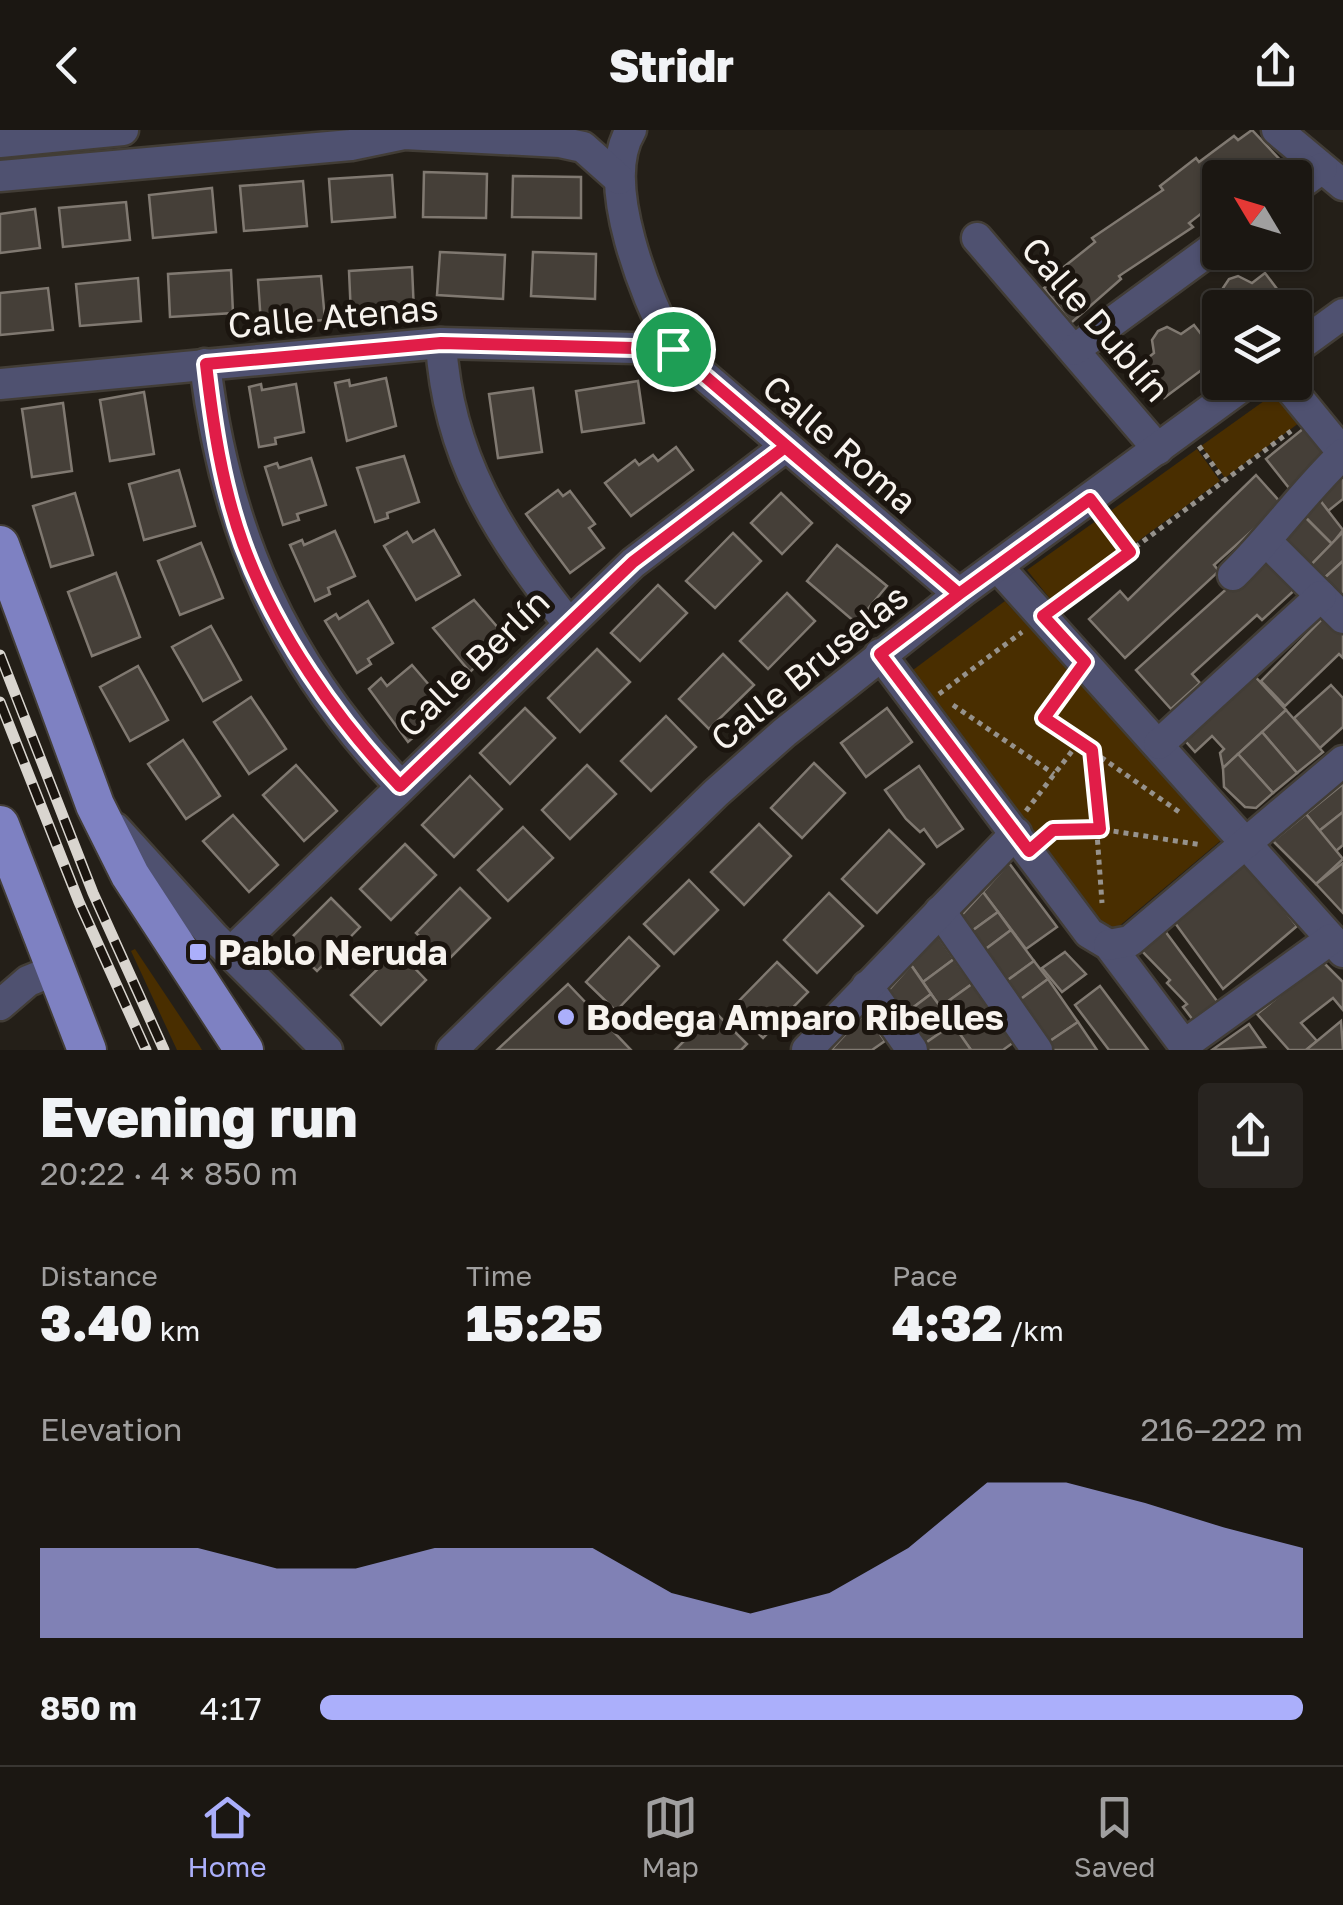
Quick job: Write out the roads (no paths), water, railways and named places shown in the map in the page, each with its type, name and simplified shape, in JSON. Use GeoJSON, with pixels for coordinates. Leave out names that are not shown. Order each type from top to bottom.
{"type":"FeatureCollection","features":[{"type":"Feature","properties":{"kind":"main road"},"geometry":{"type":"LineString","coordinates":[[0,546],[95,805],[138,888],[244,1050]]}},
{"type":"Feature","properties":{"kind":"main road"},"geometry":{"type":"LineString","coordinates":[[0,825],[87,1050]]}},
{"type":"Feature","properties":{"kind":"street"},"geometry":{"type":"LineString","coordinates":[[0,142],[123,130]]}},
{"type":"Feature","properties":{"kind":"street"},"geometry":{"type":"LineString","coordinates":[[0,176],[351,145],[416,132],[583,147],[619,178],[631,130]]}},
{"type":"Feature","properties":{"kind":"street"},"geometry":{"type":"LineString","coordinates":[[1277,130],[1332,176]]}},
{"type":"Feature","properties":{"kind":"street","name":"Calle Roma"},"geometry":{"type":"LineString","coordinates":[[619,178],[650,304],[673,349],[959,594]]}},
{"type":"Feature","properties":{"kind":"street","name":"Calle Dublín"},"geometry":{"type":"LineString","coordinates":[[978,238],[1158,449]]}},
{"type":"Feature","properties":{"kind":"street"},"geometry":{"type":"LineString","coordinates":[[1074,350],[1202,255]]}},
{"type":"Feature","properties":{"kind":"street"},"geometry":{"type":"LineString","coordinates":[[1312,337],[1343,314]]}},
{"type":"Feature","properties":{"kind":"street"},"geometry":{"type":"LineString","coordinates":[[441,343],[443,374],[465,465],[510,548],[568,622]]}},
{"type":"Feature","properties":{"kind":"street","name":"Calle Atenas"},"geometry":{"type":"LineString","coordinates":[[0,384],[441,343],[673,349]]}},
{"type":"Feature","properties":{"kind":"street"},"geometry":{"type":"LineString","coordinates":[[206,364],[221,468],[244,546],[283,624],[328,698],[367,751],[400,786]]}},
{"type":"Feature","properties":{"kind":"street","name":"Calle Bruselas"},"geometry":{"type":"LineString","coordinates":[[452,1050],[716,793],[880,654],[1222,400]]}},
{"type":"Feature","properties":{"kind":"street"},"geometry":{"type":"LineString","coordinates":[[1233,574],[1267,542],[1300,494],[1343,453],[1299,400]]}},
{"type":"Feature","properties":{"kind":"street","name":"Calle Berlín"},"geometry":{"type":"LineString","coordinates":[[230,952],[633,562],[785,447]]}},
{"type":"Feature","properties":{"kind":"street"},"geometry":{"type":"LineString","coordinates":[[1267,542],[1343,618]]}},
{"type":"Feature","properties":{"kind":"street"},"geometry":{"type":"LineString","coordinates":[[880,654],[928,696],[1019,838],[1089,933],[1106,943],[1184,1045],[1337,946],[1240,845],[1160,744],[998,567]]}},
{"type":"Feature","properties":{"kind":"street"},"geometry":{"type":"LineString","coordinates":[[1160,744],[1321,596]]}},
{"type":"Feature","properties":{"kind":"street"},"geometry":{"type":"LineString","coordinates":[[1106,943],[1130,941],[1343,761]]}},
{"type":"Feature","properties":{"kind":"street"},"geometry":{"type":"LineString","coordinates":[[95,805],[230,952],[327,1050]]}},
{"type":"Feature","properties":{"kind":"street"},"geometry":{"type":"LineString","coordinates":[[807,1050],[940,911],[1019,838]]}},
{"type":"Feature","properties":{"kind":"street"},"geometry":{"type":"LineString","coordinates":[[940,911],[1036,1050]]}},
{"type":"Feature","properties":{"kind":"street"},"geometry":{"type":"LineString","coordinates":[[0,1006],[28,981],[55,970]]}},
{"type":"Feature","properties":{"kind":"street"},"geometry":{"type":"LineString","coordinates":[[867,986],[912,1050]]}},
{"type":"Feature","properties":{"kind":"railway"},"geometry":{"type":"LineString","coordinates":[[0,655],[93,893],[164,1050]]}},
{"type":"Feature","properties":{"kind":"railway"},"geometry":{"type":"LineString","coordinates":[[0,702],[79,902],[146,1050]]}},
{"type":"Feature","properties":{"kind":"place","name":"Pablo Neruda"},"geometry":{"type":"Point","coordinates":[198,952]}},
{"type":"Feature","properties":{"kind":"place","name":"Bodega Amparo Ribelles"},"geometry":{"type":"Point","coordinates":[566,1017]}}]}
